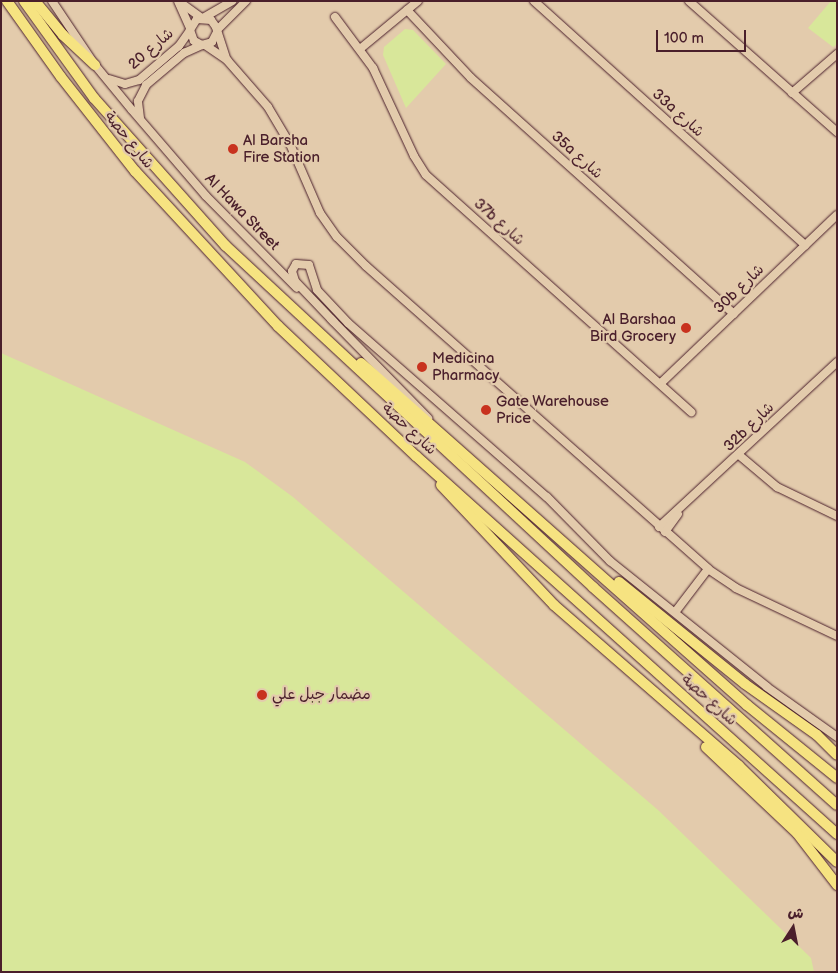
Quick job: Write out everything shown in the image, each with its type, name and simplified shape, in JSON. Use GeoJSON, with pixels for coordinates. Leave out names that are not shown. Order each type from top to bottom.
{"type":"FeatureCollection","features":[{"type":"Feature","properties":{"kind":"main road","name":"شارع حصة"},"geometry":{"type":"LineString","coordinates":[[7,1],[85,109],[158,198],[278,326],[416,456],[837,834]]}},
{"type":"Feature","properties":{"kind":"main road","name":"شارع حصة"},"geometry":{"type":"LineString","coordinates":[[24,1],[120,129],[226,246],[737,716],[837,805]]}},
{"type":"Feature","properties":{"kind":"main road"},"geometry":{"type":"LineString","coordinates":[[35,1],[63,36],[98,68]]}},
{"type":"Feature","properties":{"kind":"main road","name":"شارع حصة"},"geometry":{"type":"LineString","coordinates":[[291,307],[320,328],[589,563]]}},
{"type":"Feature","properties":{"kind":"main road"},"geometry":{"type":"LineString","coordinates":[[416,456],[511,562],[671,710],[797,833],[837,885]]}},
{"type":"Feature","properties":{"kind":"main road"},"geometry":{"type":"LineString","coordinates":[[589,563],[726,686],[837,778]]}},
{"type":"Feature","properties":{"kind":"main road"},"geometry":{"type":"LineString","coordinates":[[589,563],[647,603],[745,684],[817,735],[837,755]]}},
{"type":"Feature","properties":{"kind":"main road"},"geometry":{"type":"LineString","coordinates":[[671,710],[739,766],[837,862]]}},
{"type":"Feature","properties":{"kind":"main road"},"geometry":{"type":"LineString","coordinates":[[812,757],[837,772]]}},
{"type":"Feature","properties":{"kind":"main road"},"geometry":{"type":"LineString","coordinates":[[739,766],[777,786],[837,839]]}},
{"type":"Feature","properties":{"kind":"street","name":"Al Hawa Street"},"geometry":{"type":"LineString","coordinates":[[52,1],[98,68],[206,196],[417,405],[431,425]]}},
{"type":"Feature","properties":{"kind":"street"},"geometry":{"type":"LineString","coordinates":[[178,1],[202,18],[211,20],[227,60]]}},
{"type":"Feature","properties":{"kind":"street"},"geometry":{"type":"LineString","coordinates":[[178,1],[194,41],[227,60],[277,121],[315,203],[344,244],[662,530],[708,569],[736,588],[837,636]]}},
{"type":"Feature","properties":{"kind":"street"},"geometry":{"type":"LineString","coordinates":[[190,29],[202,18],[233,1]]}},
{"type":"Feature","properties":{"kind":"street"},"geometry":{"type":"LineString","coordinates":[[203,45],[212,42],[217,31],[246,1]]}},
{"type":"Feature","properties":{"kind":"street"},"geometry":{"type":"LineString","coordinates":[[360,49],[418,1]]}},
{"type":"Feature","properties":{"kind":"street","name":"33a شارع"},"geometry":{"type":"LineString","coordinates":[[534,1],[805,245]]}},
{"type":"Feature","properties":{"kind":"street"},"geometry":{"type":"LineString","coordinates":[[689,1],[837,132]]}},
{"type":"Feature","properties":{"kind":"street","name":"35a شارع"},"geometry":{"type":"LineString","coordinates":[[407,10],[479,85],[734,314]]}},
{"type":"Feature","properties":{"kind":"street","name":"37b شارع"},"geometry":{"type":"LineString","coordinates":[[334,18],[360,49],[379,78],[414,156],[426,175],[661,383],[691,412]]}},
{"type":"Feature","properties":{"kind":"street","name":"شارع 20"},"geometry":{"type":"LineString","coordinates":[[98,68],[120,84],[139,80],[179,46],[190,29]]}},
{"type":"Feature","properties":{"kind":"street","name":"شارع 20"},"geometry":{"type":"LineString","coordinates":[[140,118],[138,101],[146,85],[184,53],[203,45]]}},
{"type":"Feature","properties":{"kind":"street"},"geometry":{"type":"LineString","coordinates":[[795,95],[837,54]]}},
{"type":"Feature","properties":{"kind":"street","name":"30b شارع"},"geometry":{"type":"LineString","coordinates":[[661,383],[837,215]]}},
{"type":"Feature","properties":{"kind":"street"},"geometry":{"type":"LineString","coordinates":[[334,322],[296,281],[292,271],[296,264],[309,265],[317,290],[360,334],[437,399],[547,497],[604,555],[676,611],[762,683],[837,737]]}},
{"type":"Feature","properties":{"kind":"street","name":"32b شارع"},"geometry":{"type":"LineString","coordinates":[[662,530],[837,362]]}},
{"type":"Feature","properties":{"kind":"street"},"geometry":{"type":"LineString","coordinates":[[739,456],[777,487],[836,514]]}},
{"type":"Feature","properties":{"kind":"street"},"geometry":{"type":"LineString","coordinates":[[676,611],[708,569]]}},
{"type":"Feature","properties":{"kind":"green space"},"geometry":{"type":"Polygon","coordinates":[[[831,1],[837,1],[837,44],[833,47],[808,28],[831,1]]]}},
{"type":"Feature","properties":{"kind":"green space"},"geometry":{"type":"Polygon","coordinates":[[[405,29],[413,30],[446,64],[406,108],[383,55],[384,47],[405,29]]]}},
{"type":"Feature","properties":{"kind":"green space","name":"مضمار جبل علي"},"geometry":{"type":"Polygon","coordinates":[[[1,353],[245,462],[293,497],[658,810],[811,958],[814,972],[1,972],[1,353]]]}},
{"type":"Feature","properties":{"kind":"place","name":"Al Barsha Fire Station"},"geometry":{"type":"Point","coordinates":[233,149]}},
{"type":"Feature","properties":{"kind":"place","name":"Al Barshaa Bird Grocery"},"geometry":{"type":"Point","coordinates":[686,328]}},
{"type":"Feature","properties":{"kind":"place","name":"Medicina Pharmacy"},"geometry":{"type":"Point","coordinates":[422,367]}},
{"type":"Feature","properties":{"kind":"place","name":"Gate Warehouse Price"},"geometry":{"type":"Point","coordinates":[486,410]}},
{"type":"Feature","properties":{"kind":"place","name":"مضمار جبل علي"},"geometry":{"type":"Point","coordinates":[262,695]}}]}
